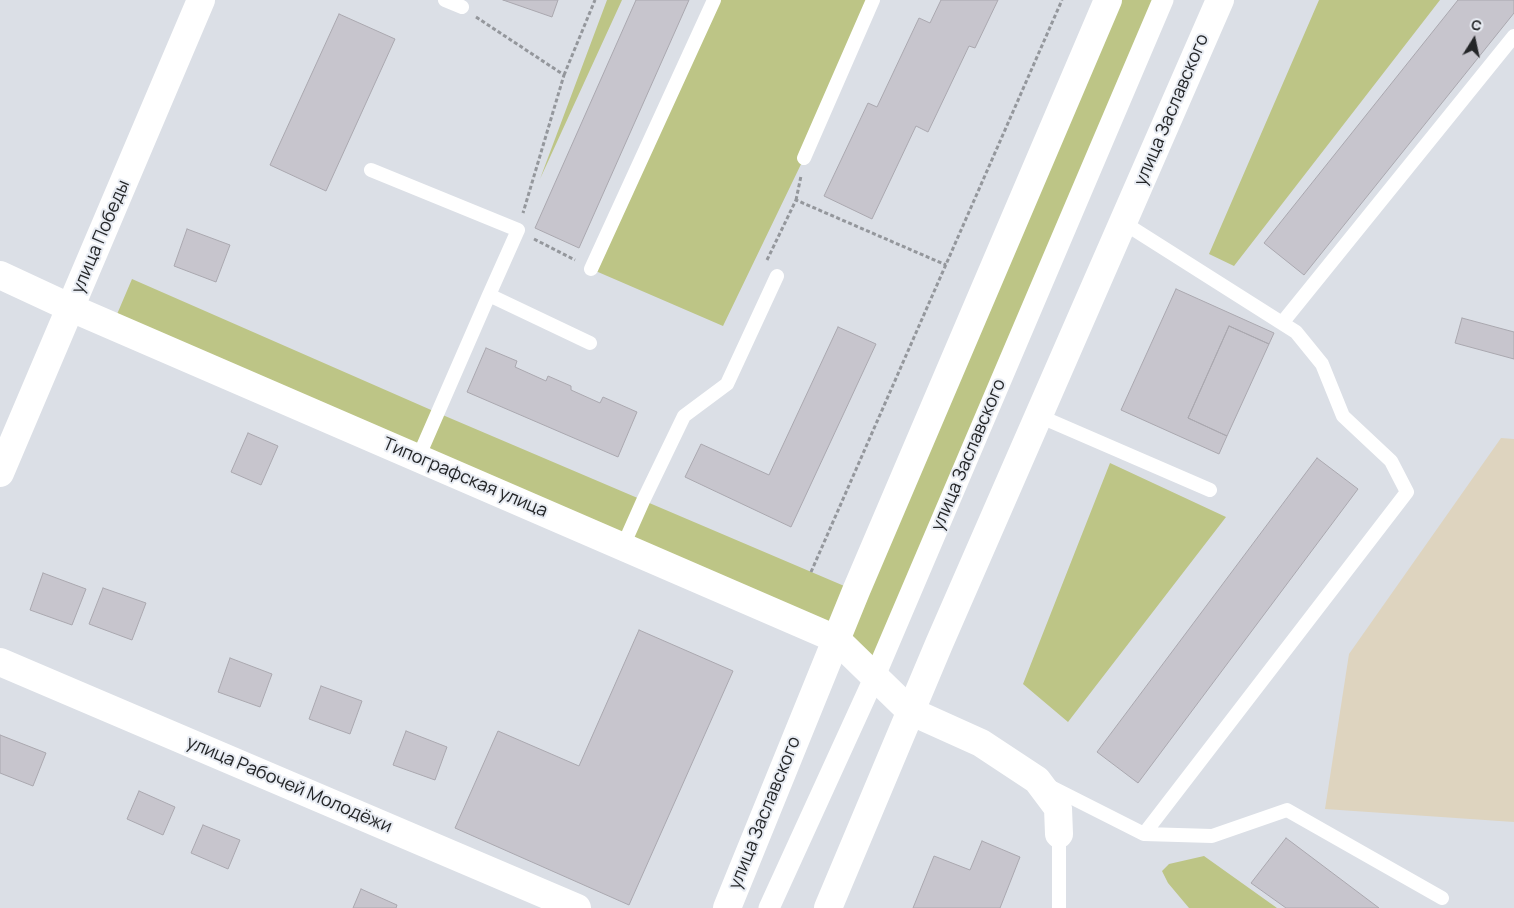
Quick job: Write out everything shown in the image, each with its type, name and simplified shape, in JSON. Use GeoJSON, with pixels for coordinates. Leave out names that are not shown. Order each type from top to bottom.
{"type":"FeatureCollection","features":[{"type":"Feature","properties":{"kind":"street","name":"улица Победы"},"geometry":{"type":"LineString","coordinates":[[0,473],[201,0]]}},
{"type":"Feature","properties":{"kind":"street","name":"улица Заславского"},"geometry":{"type":"LineString","coordinates":[[727,908],[836,639],[1108,0]]}},
{"type":"Feature","properties":{"kind":"street","name":"улица Заславского"},"geometry":{"type":"LineString","coordinates":[[769,908],[875,676],[1163,0]]}},
{"type":"Feature","properties":{"kind":"street","name":"улица Заславского"},"geometry":{"type":"LineString","coordinates":[[828,908],[910,711],[1220,0]]}},
{"type":"Feature","properties":{"kind":"street","name":"Типографская улица"},"geometry":{"type":"LineString","coordinates":[[0,275],[71,308],[836,639],[910,711]]}},
{"type":"Feature","properties":{"kind":"street","name":"улица Рабочей Молодёжи"},"geometry":{"type":"LineString","coordinates":[[0,662],[577,908]]}},
{"type":"Feature","properties":{"kind":"street"},"geometry":{"type":"LineString","coordinates":[[910,711],[981,743],[1037,780],[1058,808],[1058,834]]}},
{"type":"Feature","properties":{"kind":"lane"},"geometry":{"type":"LineString","coordinates":[[445,0],[462,7]]}},
{"type":"Feature","properties":{"kind":"lane"},"geometry":{"type":"LineString","coordinates":[[591,269],[714,0]]}},
{"type":"Feature","properties":{"kind":"lane"},"geometry":{"type":"LineString","coordinates":[[804,158],[873,0]]}},
{"type":"Feature","properties":{"kind":"lane"},"geometry":{"type":"LineString","coordinates":[[1282,323],[1514,36]]}},
{"type":"Feature","properties":{"kind":"lane"},"geometry":{"type":"LineString","coordinates":[[371,170],[518,230],[418,458]]}},
{"type":"Feature","properties":{"kind":"lane"},"geometry":{"type":"LineString","coordinates":[[1124,223],[1296,332],[1322,364],[1343,416],[1391,461],[1407,492],[1144,834]]}},
{"type":"Feature","properties":{"kind":"lane"},"geometry":{"type":"LineString","coordinates":[[623,546],[642,501],[684,416],[727,384],[777,276]]}},
{"type":"Feature","properties":{"kind":"lane"},"geometry":{"type":"LineString","coordinates":[[489,295],[590,343]]}},
{"type":"Feature","properties":{"kind":"lane"},"geometry":{"type":"LineString","coordinates":[[1039,416],[1210,490]]}},
{"type":"Feature","properties":{"kind":"lane"},"geometry":{"type":"LineString","coordinates":[[1037,780],[1144,834],[1212,836],[1287,810],[1442,898]]}},
{"type":"Feature","properties":{"kind":"lane"},"geometry":{"type":"LineString","coordinates":[[1058,834],[1059,908]]}},
{"type":"Feature","properties":{"kind":"path"},"geometry":{"type":"LineString","coordinates":[[591,269],[518,230],[564,75],[595,0]]}},
{"type":"Feature","properties":{"kind":"path"},"geometry":{"type":"LineString","coordinates":[[811,572],[1062,0]]}},
{"type":"Feature","properties":{"kind":"path"},"geometry":{"type":"LineString","coordinates":[[462,7],[564,75]]}},
{"type":"Feature","properties":{"kind":"path"},"geometry":{"type":"LineString","coordinates":[[777,276],[767,260],[796,200],[946,265]]}},
{"type":"Feature","properties":{"kind":"shaded area"},"geometry":{"type":"Polygon","coordinates":[[[1501,438],[1514,439],[1514,822],[1325,809],[1349,654],[1501,438]]]}},
{"type":"Feature","properties":{"kind":"green space"},"geometry":{"type":"Polygon","coordinates":[[[607,0],[622,0],[540,179],[607,0]]]}},
{"type":"Feature","properties":{"kind":"green space"},"geometry":{"type":"Polygon","coordinates":[[[714,0],[873,0],[804,158],[723,326],[591,269],[714,0]]]}},
{"type":"Feature","properties":{"kind":"green space"},"geometry":{"type":"Polygon","coordinates":[[[1108,0],[1163,0],[882,660],[112,326],[132,279],[438,413],[856,591],[1108,0]]]}},
{"type":"Feature","properties":{"kind":"green space"},"geometry":{"type":"Polygon","coordinates":[[[1319,0],[1440,0],[1234,266],[1209,254],[1319,0]]]}},
{"type":"Feature","properties":{"kind":"green space"},"geometry":{"type":"Polygon","coordinates":[[[1110,463],[1226,517],[1068,722],[1023,684],[1110,463]]]}},
{"type":"Feature","properties":{"kind":"green space"},"geometry":{"type":"Polygon","coordinates":[[[1204,856],[1277,908],[1189,908],[1168,883],[1162,871],[1169,864],[1204,856]]]}},
{"type":"Feature","properties":{"kind":"building"},"geometry":{"type":"Polygon","coordinates":[[[503,0],[558,0],[552,17],[503,0]]]}},
{"type":"Feature","properties":{"kind":"building"},"geometry":{"type":"Polygon","coordinates":[[[636,0],[689,0],[579,248],[535,228],[636,0]]]}},
{"type":"Feature","properties":{"kind":"building"},"geometry":{"type":"Polygon","coordinates":[[[941,0],[998,0],[975,48],[969,46],[928,132],[916,126],[872,219],[824,196],[868,103],[877,107],[919,18],[930,23],[941,0]]]}},
{"type":"Feature","properties":{"kind":"building"},"geometry":{"type":"Polygon","coordinates":[[[1458,0],[1514,0],[1514,13],[1304,275],[1264,243],[1458,0]]]}},
{"type":"Feature","properties":{"kind":"building"},"geometry":{"type":"Polygon","coordinates":[[[339,14],[395,39],[326,191],[270,165],[339,14]]]}},
{"type":"Feature","properties":{"kind":"building"},"geometry":{"type":"Polygon","coordinates":[[[187,229],[230,245],[216,282],[174,266],[187,229]]]}},
{"type":"Feature","properties":{"kind":"building"},"geometry":{"type":"Polygon","coordinates":[[[1176,289],[1274,333],[1269,344],[1229,326],[1188,418],[1227,436],[1219,454],[1121,410],[1176,289]]]}},
{"type":"Feature","properties":{"kind":"building"},"geometry":{"type":"Polygon","coordinates":[[[1462,318],[1514,332],[1514,359],[1455,343],[1462,318]]]}},
{"type":"Feature","properties":{"kind":"building"},"geometry":{"type":"Polygon","coordinates":[[[1229,326],[1269,344],[1227,436],[1188,418],[1229,326]]]}},
{"type":"Feature","properties":{"kind":"building"},"geometry":{"type":"Polygon","coordinates":[[[838,327],[876,344],[791,527],[685,477],[701,444],[769,475],[838,327]]]}},
{"type":"Feature","properties":{"kind":"building"},"geometry":{"type":"Polygon","coordinates":[[[486,348],[517,361],[515,367],[546,381],[548,376],[571,386],[571,390],[600,403],[603,397],[637,412],[618,457],[467,392],[486,348]]]}},
{"type":"Feature","properties":{"kind":"building"},"geometry":{"type":"Polygon","coordinates":[[[248,433],[278,446],[261,485],[231,472],[248,433]]]}},
{"type":"Feature","properties":{"kind":"building"},"geometry":{"type":"Polygon","coordinates":[[[1317,458],[1358,489],[1138,783],[1097,752],[1317,458]]]}},
{"type":"Feature","properties":{"kind":"building"},"geometry":{"type":"Polygon","coordinates":[[[43,573],[86,589],[72,625],[30,610],[43,573]]]}},
{"type":"Feature","properties":{"kind":"building"},"geometry":{"type":"Polygon","coordinates":[[[103,588],[146,603],[132,640],[89,624],[103,588]]]}},
{"type":"Feature","properties":{"kind":"building"},"geometry":{"type":"Polygon","coordinates":[[[639,630],[733,671],[629,905],[455,828],[498,731],[579,766],[639,630]]]}},
{"type":"Feature","properties":{"kind":"building"},"geometry":{"type":"Polygon","coordinates":[[[230,658],[272,674],[260,707],[218,692],[230,658]]]}},
{"type":"Feature","properties":{"kind":"building"},"geometry":{"type":"Polygon","coordinates":[[[321,686],[362,701],[350,734],[309,719],[321,686]]]}},
{"type":"Feature","properties":{"kind":"building"},"geometry":{"type":"Polygon","coordinates":[[[406,731],[447,747],[435,780],[393,765],[406,731]]]}},
{"type":"Feature","properties":{"kind":"building"},"geometry":{"type":"Polygon","coordinates":[[[0,735],[46,753],[33,786],[0,773],[0,735]]]}},
{"type":"Feature","properties":{"kind":"building"},"geometry":{"type":"Polygon","coordinates":[[[139,791],[175,807],[163,835],[127,819],[139,791]]]}},
{"type":"Feature","properties":{"kind":"building"},"geometry":{"type":"Polygon","coordinates":[[[203,825],[240,840],[228,869],[191,853],[203,825]]]}},
{"type":"Feature","properties":{"kind":"building"},"geometry":{"type":"Polygon","coordinates":[[[1286,838],[1379,908],[1286,908],[1251,883],[1286,838]]]}},
{"type":"Feature","properties":{"kind":"building"},"geometry":{"type":"Polygon","coordinates":[[[982,841],[1020,857],[1000,908],[913,908],[934,856],[970,870],[982,841]]]}},
{"type":"Feature","properties":{"kind":"building"},"geometry":{"type":"Polygon","coordinates":[[[361,889],[397,905],[396,908],[353,908],[361,889]]]}}]}
